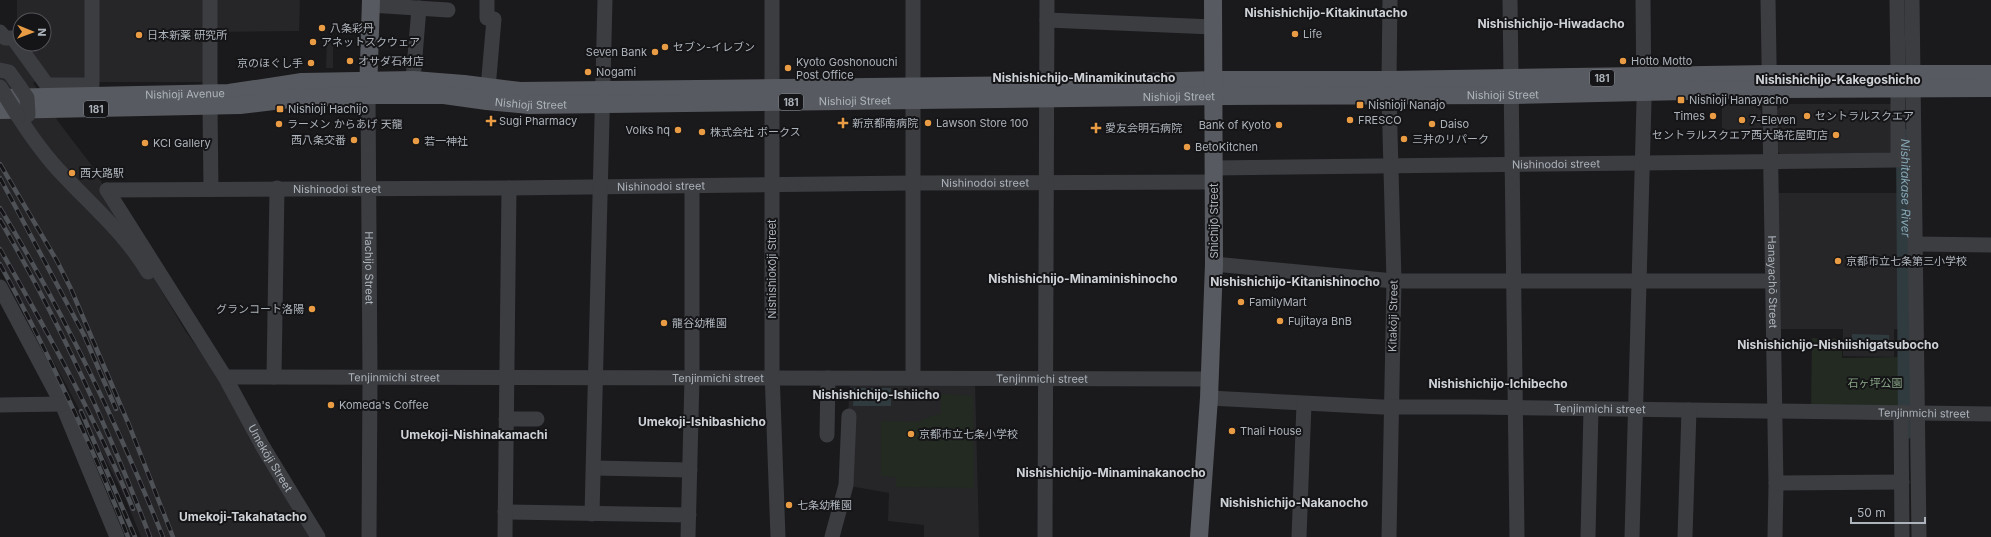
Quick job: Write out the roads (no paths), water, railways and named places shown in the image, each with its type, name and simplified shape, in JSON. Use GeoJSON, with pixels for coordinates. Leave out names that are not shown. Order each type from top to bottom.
{"type":"FeatureCollection","features":[{"type":"Feature","properties":{"kind":"main road","name":"Shichijō Street"},"geometry":{"type":"LineString","coordinates":[[1199,537],[1209,398],[1214,264],[1213,0]]}},
{"type":"Feature","properties":{"kind":"main road","name":"Hachijo Street"},"geometry":{"type":"LineString","coordinates":[[368,88],[370,2]]}},
{"type":"Feature","properties":{"kind":"main road","name":"Nishioji Street"},"geometry":{"type":"LineString","coordinates":[[1906,82],[1991,74]]}},
{"type":"Feature","properties":{"kind":"main road","name":"Nishioji Street"},"geometry":{"type":"LineString","coordinates":[[368,88],[413,80],[464,84],[520,91],[602,97],[913,94],[1214,88],[1512,87],[1770,82],[1906,82],[1991,88]]}},
{"type":"Feature","properties":{"kind":"main road","name":"Nishioji Avenue"},"geometry":{"type":"LineString","coordinates":[[0,98],[210,100],[240,106],[368,88]]}},
{"type":"Feature","properties":{"kind":"main road","name":"Nishioji Street"},"geometry":{"type":"LineString","coordinates":[[368,88],[529,105],[602,97]]}},
{"type":"Feature","properties":{"kind":"main road","name":"Nishioji Avenue"},"geometry":{"type":"LineString","coordinates":[[0,110],[210,100]]}},
{"type":"Feature","properties":{"kind":"street"},"geometry":{"type":"LineString","coordinates":[[0,32],[4,38],[13,38],[47,85],[92,85],[92,0]]}},
{"type":"Feature","properties":{"kind":"street"},"geometry":{"type":"LineString","coordinates":[[210,0],[211,189]]}},
{"type":"Feature","properties":{"kind":"street"},"geometry":{"type":"LineString","coordinates":[[488,0],[487,18],[494,19],[488,88]]}},
{"type":"Feature","properties":{"kind":"street"},"geometry":{"type":"LineString","coordinates":[[592,514],[605,0]]}},
{"type":"Feature","properties":{"kind":"street","name":"Nishishiokōji Street"},"geometry":{"type":"LineString","coordinates":[[772,0],[772,379],[778,537]]}},
{"type":"Feature","properties":{"kind":"street"},"geometry":{"type":"LineString","coordinates":[[913,0],[913,378]]}},
{"type":"Feature","properties":{"kind":"street"},"geometry":{"type":"LineString","coordinates":[[1046,537],[1045,380],[1047,0]]}},
{"type":"Feature","properties":{"kind":"street","name":"Kitakōji Street"},"geometry":{"type":"LineString","coordinates":[[1389,537],[1394,281],[1390,165],[1390,0]]}},
{"type":"Feature","properties":{"kind":"street"},"geometry":{"type":"LineString","coordinates":[[1510,0],[1517,537]]}},
{"type":"Feature","properties":{"kind":"street"},"geometry":{"type":"LineString","coordinates":[[1632,537],[1643,162],[1643,0]]}},
{"type":"Feature","properties":{"kind":"street","name":"Hanayachō Street"},"geometry":{"type":"LineString","coordinates":[[1768,0],[1776,483],[1775,537]]}},
{"type":"Feature","properties":{"kind":"street"},"geometry":{"type":"LineString","coordinates":[[1897,0],[1906,82],[1916,244],[1910,412],[1902,482],[1902,537]]}},
{"type":"Feature","properties":{"kind":"street"},"geometry":{"type":"LineString","coordinates":[[1906,82],[1912,0]]}},
{"type":"Feature","properties":{"kind":"street"},"geometry":{"type":"LineString","coordinates":[[370,2],[448,10]]}},
{"type":"Feature","properties":{"kind":"street"},"geometry":{"type":"LineString","coordinates":[[413,80],[419,8]]}},
{"type":"Feature","properties":{"kind":"street"},"geometry":{"type":"LineString","coordinates":[[1047,20],[1213,27]]}},
{"type":"Feature","properties":{"kind":"street"},"geometry":{"type":"LineString","coordinates":[[0,70],[9,72],[27,98],[23,116]]}},
{"type":"Feature","properties":{"kind":"street","name":"Nishinodoi street"},"geometry":{"type":"LineString","coordinates":[[107,190],[509,188],[1046,182],[1214,175],[1390,165],[1771,160],[1898,160],[1906,82]]}},
{"type":"Feature","properties":{"kind":"street"},"geometry":{"type":"LineString","coordinates":[[0,87],[23,116],[28,132],[54,164],[118,232],[146,268],[175,317],[185,313]]}},
{"type":"Feature","properties":{"kind":"street","name":"Hachijo Street"},"geometry":{"type":"LineString","coordinates":[[368,88],[370,378],[369,537]]}},
{"type":"Feature","properties":{"kind":"street"},"geometry":{"type":"LineString","coordinates":[[688,537],[692,378],[692,186]]}},
{"type":"Feature","properties":{"kind":"street"},"geometry":{"type":"LineString","coordinates":[[274,377],[277,188]]}},
{"type":"Feature","properties":{"kind":"street"},"geometry":{"type":"LineString","coordinates":[[505,537],[509,188]]}},
{"type":"Feature","properties":{"kind":"street","name":"Umekōji Street"},"geometry":{"type":"LineString","coordinates":[[107,190],[225,377],[263,447],[318,537]]}},
{"type":"Feature","properties":{"kind":"street"},"geometry":{"type":"LineString","coordinates":[[1916,244],[1991,245]]}},
{"type":"Feature","properties":{"kind":"street"},"geometry":{"type":"LineString","coordinates":[[1214,264],[1394,281],[1639,280],[1773,282]]}},
{"type":"Feature","properties":{"kind":"street"},"geometry":{"type":"LineString","coordinates":[[0,286],[62,404],[117,537]]}},
{"type":"Feature","properties":{"kind":"street","name":"Tenjinmichi street"},"geometry":{"type":"LineString","coordinates":[[225,377],[596,379],[913,378],[1045,380],[1210,379]]}},
{"type":"Feature","properties":{"kind":"street"},"geometry":{"type":"LineString","coordinates":[[827,435],[828,378]]}},
{"type":"Feature","properties":{"kind":"street","name":"Tenjinmichi street"},"geometry":{"type":"LineString","coordinates":[[1209,398],[1304,404],[1391,406],[1991,414]]}},
{"type":"Feature","properties":{"kind":"street"},"geometry":{"type":"LineString","coordinates":[[0,405],[62,404]]}},
{"type":"Feature","properties":{"kind":"street"},"geometry":{"type":"LineString","coordinates":[[1298,537],[1304,404]]}},
{"type":"Feature","properties":{"kind":"street"},"geometry":{"type":"LineString","coordinates":[[1588,537],[1591,409]]}},
{"type":"Feature","properties":{"kind":"street"},"geometry":{"type":"LineString","coordinates":[[1685,537],[1689,410]]}},
{"type":"Feature","properties":{"kind":"street"},"geometry":{"type":"LineString","coordinates":[[1910,412],[1919,537]]}},
{"type":"Feature","properties":{"kind":"street"},"geometry":{"type":"LineString","coordinates":[[832,537],[846,485],[849,416]]}},
{"type":"Feature","properties":{"kind":"street"},"geometry":{"type":"LineString","coordinates":[[506,419],[537,419]]}},
{"type":"Feature","properties":{"kind":"street"},"geometry":{"type":"LineString","coordinates":[[594,468],[690,470]]}},
{"type":"Feature","properties":{"kind":"street"},"geometry":{"type":"LineString","coordinates":[[1776,483],[1902,482]]}},
{"type":"Feature","properties":{"kind":"street"},"geometry":{"type":"LineString","coordinates":[[505,512],[689,515]]}},
{"type":"Feature","properties":{"kind":"waterway","name":"Nishitakase River"},"geometry":{"type":"LineString","coordinates":[[1905,138],[1907,430]]}},
{"type":"Feature","properties":{"kind":"railway"},"geometry":{"type":"LineString","coordinates":[[0,164],[57,261],[71,289],[129,425],[173,537]]}},
{"type":"Feature","properties":{"kind":"railway"},"geometry":{"type":"LineString","coordinates":[[0,178],[84,335],[116,409]]}},
{"type":"Feature","properties":{"kind":"railway"},"geometry":{"type":"LineString","coordinates":[[0,208],[68,328],[108,410],[163,537]]}},
{"type":"Feature","properties":{"kind":"railway"},"geometry":{"type":"LineString","coordinates":[[0,220],[22,258],[100,415],[150,537]]}},
{"type":"Feature","properties":{"kind":"railway"},"geometry":{"type":"LineString","coordinates":[[0,249],[87,409],[119,475],[133,509]]}},
{"type":"Feature","properties":{"kind":"railway"},"geometry":{"type":"LineString","coordinates":[[0,264],[68,398],[128,537]]}},
{"type":"Feature","properties":{"kind":"railway"},"geometry":{"type":"LineString","coordinates":[[81,411],[135,537]]}},
{"type":"Feature","properties":{"kind":"place","name":"八条彩丹"},"geometry":{"type":"Point","coordinates":[322,28]}},
{"type":"Feature","properties":{"kind":"place","name":"Life"},"geometry":{"type":"Point","coordinates":[1295,34]}},
{"type":"Feature","properties":{"kind":"place","name":"日本新薬 研究所"},"geometry":{"type":"Point","coordinates":[139,35]}},
{"type":"Feature","properties":{"kind":"place","name":"アネットスクウェア"},"geometry":{"type":"Point","coordinates":[313,42]}},
{"type":"Feature","properties":{"kind":"place","name":"セブン-イレブン"},"geometry":{"type":"Point","coordinates":[665,47]}},
{"type":"Feature","properties":{"kind":"place","name":"Seven Bank"},"geometry":{"type":"Point","coordinates":[655,52]}},
{"type":"Feature","properties":{"kind":"place","name":"オサダ石材店"},"geometry":{"type":"Point","coordinates":[350,61]}},
{"type":"Feature","properties":{"kind":"place","name":"Hotto Motto"},"geometry":{"type":"Point","coordinates":[1623,61]}},
{"type":"Feature","properties":{"kind":"place","name":"京のほぐし手"},"geometry":{"type":"Point","coordinates":[311,63]}},
{"type":"Feature","properties":{"kind":"place","name":"Kyoto Goshonouchi Post Office"},"geometry":{"type":"Point","coordinates":[788,68]}},
{"type":"Feature","properties":{"kind":"place","name":"Nogami"},"geometry":{"type":"Point","coordinates":[588,72]}},
{"type":"Feature","properties":{"kind":"place","name":"Nishioji Hanayacho"},"geometry":{"type":"Point","coordinates":[1681,100]}},
{"type":"Feature","properties":{"kind":"place","name":"Nishioji Nanajo"},"geometry":{"type":"Point","coordinates":[1360,105]}},
{"type":"Feature","properties":{"kind":"place","name":"Nishioji Hachijo"},"geometry":{"type":"Point","coordinates":[280,109]}},
{"type":"Feature","properties":{"kind":"place","name":"Times"},"geometry":{"type":"Point","coordinates":[1713,116]}},
{"type":"Feature","properties":{"kind":"place","name":"セントラルスクエア"},"geometry":{"type":"Point","coordinates":[1807,116]}},
{"type":"Feature","properties":{"kind":"place","name":"FRESCO"},"geometry":{"type":"Point","coordinates":[1350,120]}},
{"type":"Feature","properties":{"kind":"place","name":"7-Eleven"},"geometry":{"type":"Point","coordinates":[1742,120]}},
{"type":"Feature","properties":{"kind":"place","name":"Sugi Pharmacy"},"geometry":{"type":"Point","coordinates":[491,121]}},
{"type":"Feature","properties":{"kind":"place","name":"新京都南病院"},"geometry":{"type":"Point","coordinates":[843,123]}},
{"type":"Feature","properties":{"kind":"place","name":"Lawson Store 100"},"geometry":{"type":"Point","coordinates":[928,123]}},
{"type":"Feature","properties":{"kind":"place","name":"ラーメン からあげ 天龍"},"geometry":{"type":"Point","coordinates":[279,124]}},
{"type":"Feature","properties":{"kind":"place","name":"Daiso"},"geometry":{"type":"Point","coordinates":[1432,124]}},
{"type":"Feature","properties":{"kind":"place","name":"Bank of Kyoto"},"geometry":{"type":"Point","coordinates":[1279,125]}},
{"type":"Feature","properties":{"kind":"place","name":"愛友会明石病院"},"geometry":{"type":"Point","coordinates":[1096,128]}},
{"type":"Feature","properties":{"kind":"place","name":"Volks hq"},"geometry":{"type":"Point","coordinates":[678,130]}},
{"type":"Feature","properties":{"kind":"place","name":"株式会社 ボークス"},"geometry":{"type":"Point","coordinates":[702,132]}},
{"type":"Feature","properties":{"kind":"place","name":"セントラルスクエア西大路花屋町店"},"geometry":{"type":"Point","coordinates":[1836,135]}},
{"type":"Feature","properties":{"kind":"place","name":"三井のリパーク"},"geometry":{"type":"Point","coordinates":[1404,139]}},
{"type":"Feature","properties":{"kind":"place","name":"西八条交番"},"geometry":{"type":"Point","coordinates":[354,140]}},
{"type":"Feature","properties":{"kind":"place","name":"若一神社"},"geometry":{"type":"Point","coordinates":[416,141]}},
{"type":"Feature","properties":{"kind":"place","name":"KCI Gallery"},"geometry":{"type":"Point","coordinates":[145,143]}},
{"type":"Feature","properties":{"kind":"place","name":"BetoKitchen"},"geometry":{"type":"Point","coordinates":[1187,147]}},
{"type":"Feature","properties":{"kind":"place","name":"西大路駅"},"geometry":{"type":"Point","coordinates":[72,173]}},
{"type":"Feature","properties":{"kind":"place","name":"京都市立七条第三小学校"},"geometry":{"type":"Point","coordinates":[1838,261]}},
{"type":"Feature","properties":{"kind":"place","name":"FamilyMart"},"geometry":{"type":"Point","coordinates":[1241,302]}},
{"type":"Feature","properties":{"kind":"place","name":"グランコート洛陽"},"geometry":{"type":"Point","coordinates":[312,309]}},
{"type":"Feature","properties":{"kind":"place","name":"Fujitaya BnB"},"geometry":{"type":"Point","coordinates":[1280,321]}},
{"type":"Feature","properties":{"kind":"place","name":"龍谷幼稚園"},"geometry":{"type":"Point","coordinates":[664,323]}},
{"type":"Feature","properties":{"kind":"place","name":"Komeda's Coffee"},"geometry":{"type":"Point","coordinates":[331,405]}},
{"type":"Feature","properties":{"kind":"place","name":"Thali House"},"geometry":{"type":"Point","coordinates":[1232,431]}},
{"type":"Feature","properties":{"kind":"place","name":"京都市立七条小学校"},"geometry":{"type":"Point","coordinates":[911,434]}},
{"type":"Feature","properties":{"kind":"place","name":"七条幼稚園"},"geometry":{"type":"Point","coordinates":[789,505]}},
{"type":"Feature","properties":{"kind":"district","name":"Nishishichijo-Kitakinutacho"},"geometry":{"type":"Point","coordinates":[1326,13]}},
{"type":"Feature","properties":{"kind":"district","name":"Nishishichijo-Hiwadacho"},"geometry":{"type":"Point","coordinates":[1551,24]}},
{"type":"Feature","properties":{"kind":"district","name":"Nishishichijo-Minamikinutacho"},"geometry":{"type":"Point","coordinates":[1084,78]}},
{"type":"Feature","properties":{"kind":"district","name":"Nishishichijo-Kakegoshicho"},"geometry":{"type":"Point","coordinates":[1838,80]}},
{"type":"Feature","properties":{"kind":"district","name":"Nishishichijo-Minaminishinocho"},"geometry":{"type":"Point","coordinates":[1083,279]}},
{"type":"Feature","properties":{"kind":"district","name":"Nishishichijo-Kitanishinocho"},"geometry":{"type":"Point","coordinates":[1295,282]}},
{"type":"Feature","properties":{"kind":"district","name":"Nishishichijo-Nishiishigatsubocho"},"geometry":{"type":"Point","coordinates":[1838,345]}},
{"type":"Feature","properties":{"kind":"district","name":"Nishishichijo-Ichibecho"},"geometry":{"type":"Point","coordinates":[1498,384]}},
{"type":"Feature","properties":{"kind":"district","name":"Nishishichijo-Ishiicho"},"geometry":{"type":"Point","coordinates":[876,395]}},
{"type":"Feature","properties":{"kind":"district","name":"Umekoji-Ishibashicho"},"geometry":{"type":"Point","coordinates":[702,422]}},
{"type":"Feature","properties":{"kind":"district","name":"Umekoji-Nishinakamachi"},"geometry":{"type":"Point","coordinates":[474,435]}},
{"type":"Feature","properties":{"kind":"district","name":"Nishishichijo-Minaminakanocho"},"geometry":{"type":"Point","coordinates":[1111,473]}},
{"type":"Feature","properties":{"kind":"district","name":"Nishishichijo-Nakanocho"},"geometry":{"type":"Point","coordinates":[1294,503]}},
{"type":"Feature","properties":{"kind":"district","name":"Umekoji-Takahatacho"},"geometry":{"type":"Point","coordinates":[243,517]}},
{"type":"Feature","properties":{"kind":"park label","name":"石ヶ坪公園"},"geometry":{"type":"Point","coordinates":[1875,383]}}]}
